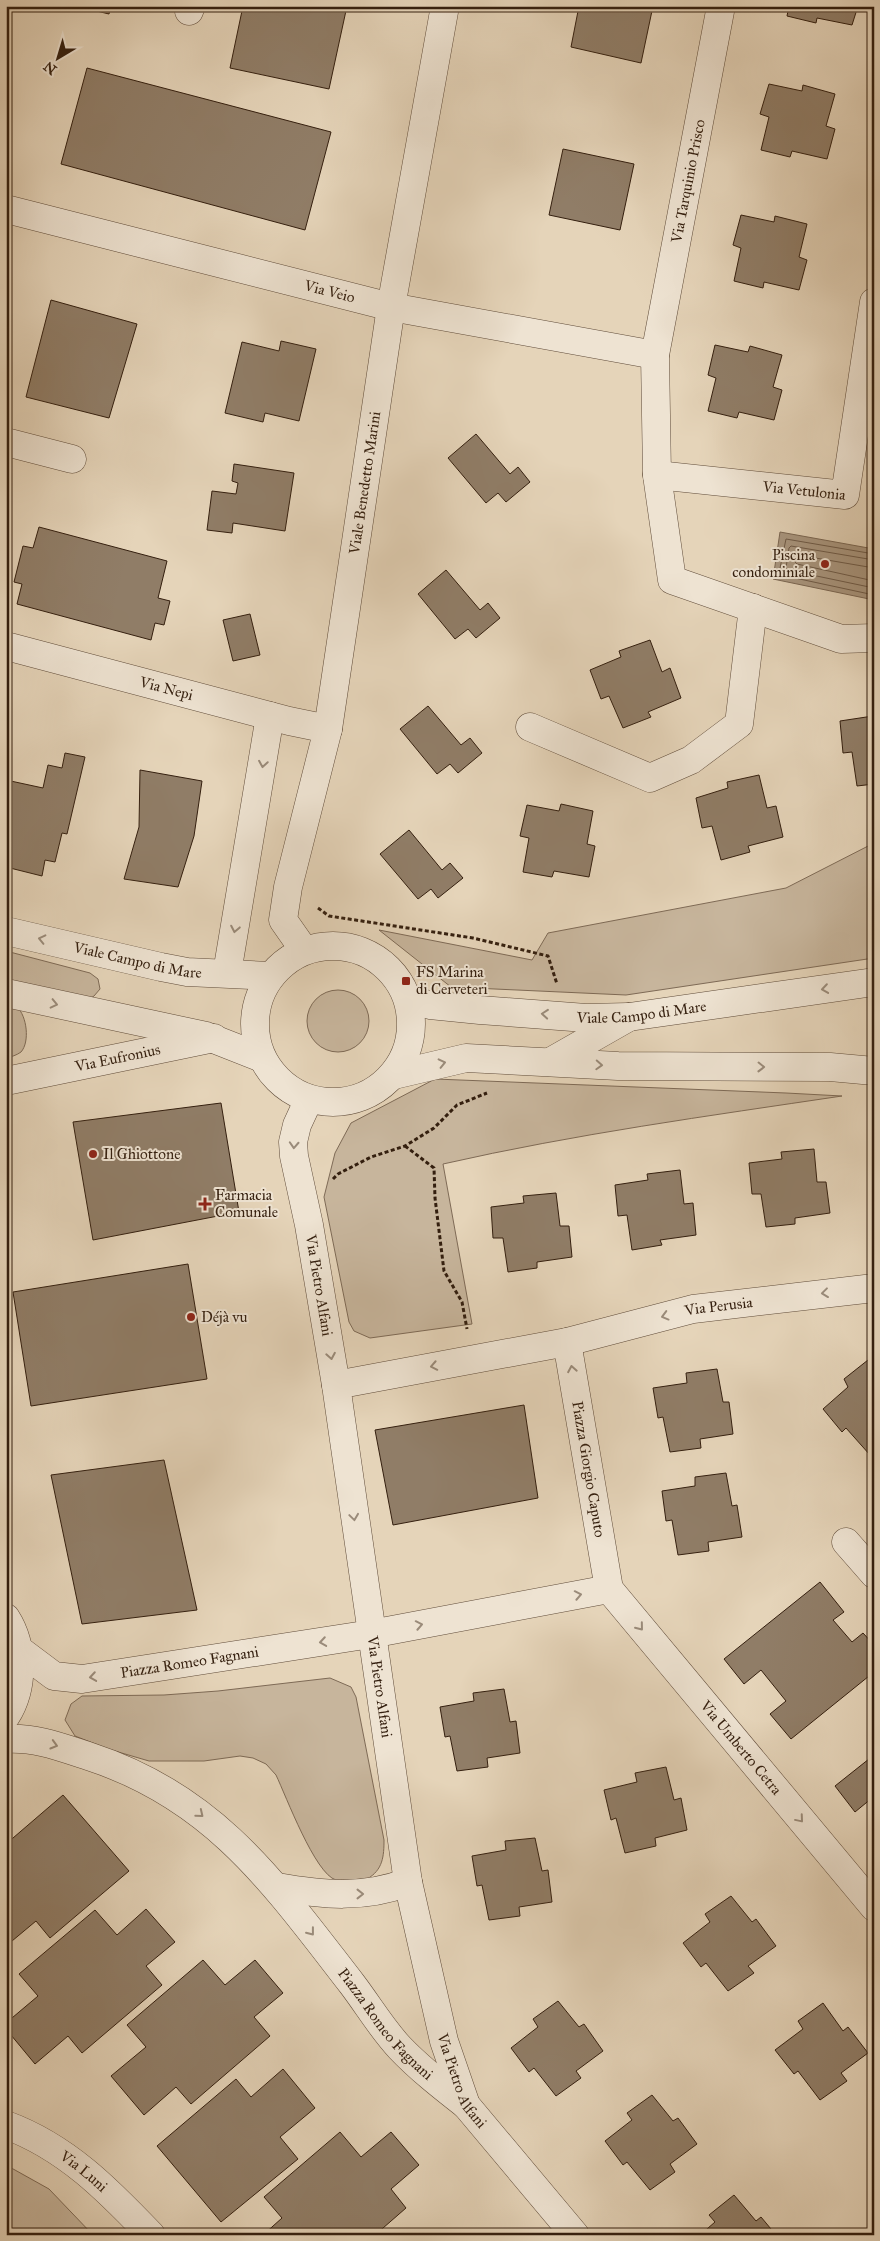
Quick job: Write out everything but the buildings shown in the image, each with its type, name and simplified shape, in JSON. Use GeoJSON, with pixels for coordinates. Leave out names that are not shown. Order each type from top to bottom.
{"type":"FeatureCollection","features":[{"type":"Feature","properties":{"kind":"street","name":"Viale Benedetto Marini"},"geometry":{"type":"LineString","coordinates":[[304,950],[283,920],[288,887],[328,729],[391,307],[445,6]]}},
{"type":"Feature","properties":{"kind":"street","name":"Via Tarquinio Prisco"},"geometry":{"type":"LineString","coordinates":[[655,355],[721,6]]}},
{"type":"Feature","properties":{"kind":"street","name":"Via Veio"},"geometry":{"type":"LineString","coordinates":[[6,209],[391,307],[655,355]]}},
{"type":"Feature","properties":{"kind":"street","name":"Via Vetulonia"},"geometry":{"type":"LineString","coordinates":[[657,475],[846,495],[874,302]]}},
{"type":"Feature","properties":{"kind":"street"},"geometry":{"type":"LineString","coordinates":[[655,355],[657,475],[672,580],[841,639],[874,638]]}},
{"type":"Feature","properties":{"kind":"street"},"geometry":{"type":"LineString","coordinates":[[6,442],[72,459]]}},
{"type":"Feature","properties":{"kind":"street"},"geometry":{"type":"LineString","coordinates":[[530,727],[650,778],[691,760],[739,724],[753,608]]}},
{"type":"Feature","properties":{"kind":"street","name":"Via Nepi"},"geometry":{"type":"LineString","coordinates":[[6,646],[270,716],[328,729]]}},
{"type":"Feature","properties":{"kind":"street"},"geometry":{"type":"LineString","coordinates":[[226,974],[270,716]]}},
{"type":"Feature","properties":{"kind":"street","name":"Viale Campo di Mare"},"geometry":{"type":"LineString","coordinates":[[6,931],[161,968],[187,972],[270,976]]}},
{"type":"Feature","properties":{"kind":"street"},"geometry":{"type":"LineString","coordinates":[[330,945],[355,948],[378,959],[397,977],[409,1000],[412,1026],[407,1052],[394,1075],[376,1090],[355,1099],[332,1103],[309,1099],[274,1076],[262,1058],[256,1038],[255,1016],[260,995],[270,976],[286,961],[304,950],[330,945]]}},
{"type":"Feature","properties":{"kind":"street","name":"Viale Campo di Mare"},"geometry":{"type":"LineString","coordinates":[[409,1000],[439,1006],[586,1018],[628,1017],[874,982]]}},
{"type":"Feature","properties":{"kind":"street"},"geometry":{"type":"LineString","coordinates":[[6,993],[214,1038],[262,1058]]}},
{"type":"Feature","properties":{"kind":"street"},"geometry":{"type":"LineString","coordinates":[[550,1062],[628,1017]]}},
{"type":"Feature","properties":{"kind":"street","name":"Via Eufronius"},"geometry":{"type":"LineString","coordinates":[[11,1082],[214,1038]]}},
{"type":"Feature","properties":{"kind":"street"},"geometry":{"type":"LineString","coordinates":[[394,1075],[466,1058],[618,1066],[830,1067],[874,1071]]}},
{"type":"Feature","properties":{"kind":"street","name":"Via Pietro Alfani"},"geometry":{"type":"LineString","coordinates":[[309,1099],[297,1125],[293,1142],[294,1156],[309,1225],[336,1385],[408,1882],[444,2040],[466,2105],[575,2235]]}},
{"type":"Feature","properties":{"kind":"street","name":"Via Perusia"},"geometry":{"type":"LineString","coordinates":[[567,1342],[693,1309],[874,1288]]}},
{"type":"Feature","properties":{"kind":"street"},"geometry":{"type":"LineString","coordinates":[[336,1385],[567,1342]]}},
{"type":"Feature","properties":{"kind":"street","name":"Piazza Giorgio Caputo"},"geometry":{"type":"LineString","coordinates":[[567,1342],[609,1589]]}},
{"type":"Feature","properties":{"kind":"street"},"geometry":{"type":"LineString","coordinates":[[846,1542],[874,1574]]}},
{"type":"Feature","properties":{"kind":"street"},"geometry":{"type":"LineString","coordinates":[[371,1634],[609,1589]]}},
{"type":"Feature","properties":{"kind":"street","name":"Via Umberto Cetra"},"geometry":{"type":"LineString","coordinates":[[609,1589],[874,1908]]}},
{"type":"Feature","properties":{"kind":"street"},"geometry":{"type":"LineString","coordinates":[[6,1618],[20,1657],[17,1690],[6,1716]]}},
{"type":"Feature","properties":{"kind":"street","name":"Piazza Romeo Fagnani"},"geometry":{"type":"LineString","coordinates":[[18,1649],[54,1676],[82,1679],[371,1634]]}},
{"type":"Feature","properties":{"kind":"street","name":"Piazza Romeo Fagnani"},"geometry":{"type":"LineString","coordinates":[[6,1739],[28,1740],[56,1746],[112,1764],[152,1782],[186,1803],[224,1834],[277,1887],[399,2047],[433,2079],[466,2105]]}},
{"type":"Feature","properties":{"kind":"street"},"geometry":{"type":"LineString","coordinates":[[277,1887],[315,1894],[368,1894],[388,1890],[408,1882]]}},
{"type":"Feature","properties":{"kind":"street","name":"Via Luni"},"geometry":{"type":"LineString","coordinates":[[6,2125],[46,2142],[81,2166],[151,2235]]}},
{"type":"Feature","properties":{"kind":"path"},"geometry":{"type":"LineString","coordinates":[[288,887],[329,916],[473,938],[548,956],[557,982],[556,1015]]}},
{"type":"Feature","properties":{"kind":"path"},"geometry":{"type":"LineString","coordinates":[[473,1359],[462,1302],[444,1271],[434,1198],[434,1168],[405,1146],[434,1128],[457,1105],[492,1091]]}},
{"type":"Feature","properties":{"kind":"shaded area"},"geometry":{"type":"Polygon","coordinates":[[[874,843],[874,958],[626,995],[451,987],[379,930],[532,960],[548,933],[786,888],[874,843]]]}},
{"type":"Feature","properties":{"kind":"shaded area"},"geometry":{"type":"Polygon","coordinates":[[[6,951],[90,973],[98,979],[100,989],[88,1000],[6,980],[6,951]]]}},
{"type":"Feature","properties":{"kind":"shaded area"},"geometry":{"type":"Polygon","coordinates":[[[332,990],[344,990],[360,999],[367,1009],[369,1021],[367,1033],[360,1043],[344,1052],[332,1052],[321,1047],[312,1038],[307,1027],[307,1015],[312,1004],[321,995],[332,990]]]}},
{"type":"Feature","properties":{"kind":"shaded area"},"geometry":{"type":"Polygon","coordinates":[[[6,1003],[16,1006],[23,1016],[26,1042],[21,1052],[6,1058],[6,1003]]]}},
{"type":"Feature","properties":{"kind":"shaded area"},"geometry":{"type":"Polygon","coordinates":[[[435,1079],[842,1096],[592,1135],[443,1164],[472,1324],[370,1338],[354,1331],[349,1322],[324,1197],[335,1153],[351,1123],[435,1079]]]}},
{"type":"Feature","properties":{"kind":"shaded area"},"geometry":{"type":"Polygon","coordinates":[[[330,1678],[351,1687],[356,1697],[384,1840],[382,1862],[372,1875],[363,1880],[336,1880],[328,1875],[310,1850],[276,1775],[266,1764],[253,1758],[240,1756],[204,1761],[149,1761],[108,1749],[75,1736],[65,1720],[71,1704],[82,1696],[164,1695],[218,1691],[330,1678]]]}},
{"type":"Feature","properties":{"kind":"shaded area"},"geometry":{"type":"Polygon","coordinates":[[[6,2165],[49,2189],[93,2235],[6,2235],[6,2165]]]}},
{"type":"Feature","properties":{"kind":"water","name":"Piscina condominiale"},"geometry":{"type":"Polygon","coordinates":[[[780,532],[874,549],[874,600],[773,579],[780,532]]]}},
{"type":"Feature","properties":{"kind":"place","name":"Piscina condominiale"},"geometry":{"type":"Point","coordinates":[825,564]}},
{"type":"Feature","properties":{"kind":"place","name":"FS Marina di Cerveteri"},"geometry":{"type":"Point","coordinates":[406,981]}},
{"type":"Feature","properties":{"kind":"place","name":"Il Ghiottone"},"geometry":{"type":"Point","coordinates":[93,1154]}},
{"type":"Feature","properties":{"kind":"place","name":"Farmacia Comunale"},"geometry":{"type":"Point","coordinates":[205,1204]}},
{"type":"Feature","properties":{"kind":"place","name":"Déjà vu"},"geometry":{"type":"Point","coordinates":[191,1317]}}]}
